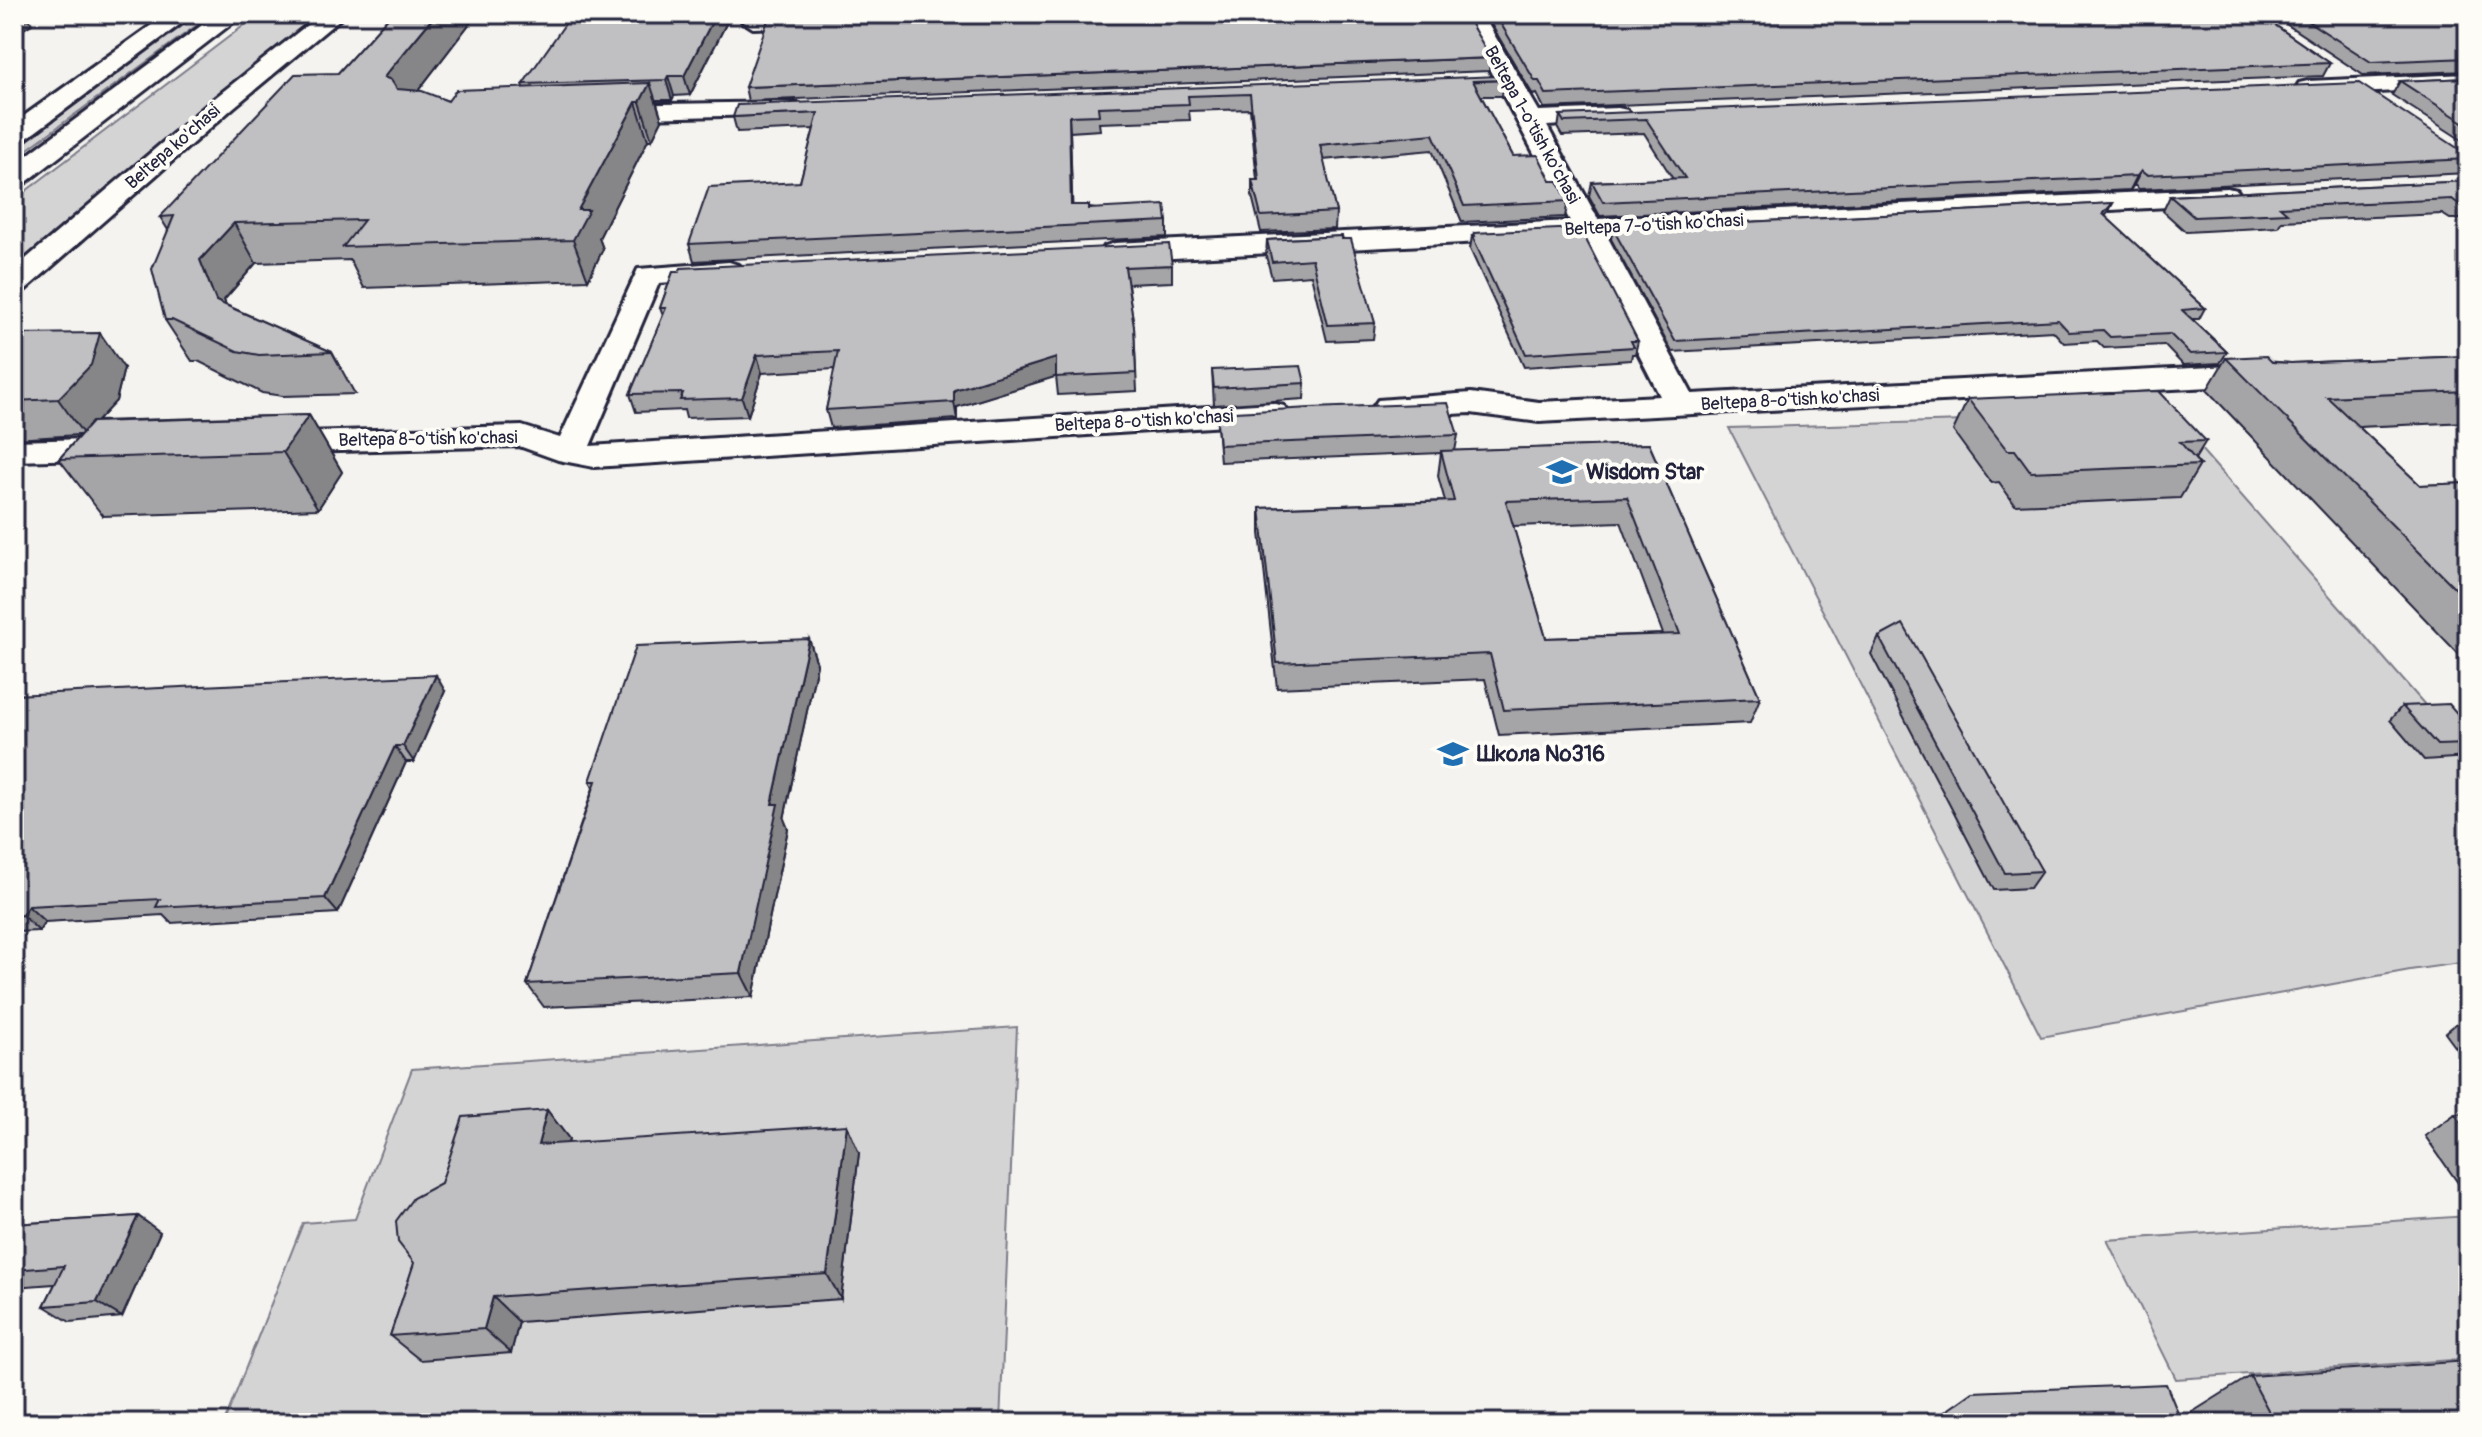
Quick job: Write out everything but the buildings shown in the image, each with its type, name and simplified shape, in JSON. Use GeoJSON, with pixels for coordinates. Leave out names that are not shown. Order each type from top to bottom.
{"type":"FeatureCollection","features":[{"type":"Feature","properties":{"kind":"highway"},"geometry":{"type":"LineString","coordinates":[[14,135],[182,14]]}},
{"type":"Feature","properties":{"kind":"highway"},"geometry":{"type":"LineString","coordinates":[[14,178],[232,14]]}},
{"type":"Feature","properties":{"kind":"street","name":"Beltepa ko'chasi"},"geometry":{"type":"LineString","coordinates":[[14,284],[225,102],[335,14]]}},
{"type":"Feature","properties":{"kind":"street"},"geometry":{"type":"LineString","coordinates":[[754,17],[941,14]]}},
{"type":"Feature","properties":{"kind":"street","name":"Beltepa 1-o'tish ko'chasi"},"geometry":{"type":"LineString","coordinates":[[1471,14],[1531,119],[1682,406]]}},
{"type":"Feature","properties":{"kind":"street"},"geometry":{"type":"LineString","coordinates":[[2322,62],[2394,111]]}},
{"type":"Feature","properties":{"kind":"street"},"geometry":{"type":"LineString","coordinates":[[1476,82],[1508,81]]}},
{"type":"Feature","properties":{"kind":"street"},"geometry":{"type":"LineString","coordinates":[[2278,89],[2468,81]]}},
{"type":"Feature","properties":{"kind":"street"},"geometry":{"type":"LineString","coordinates":[[583,113],[810,108]]}},
{"type":"Feature","properties":{"kind":"street"},"geometry":{"type":"LineString","coordinates":[[1531,119],[1642,114]]}},
{"type":"Feature","properties":{"kind":"street","name":"Beltepa 7-o'tish ko'chasi"},"geometry":{"type":"LineString","coordinates":[[1095,253],[2248,195]]}},
{"type":"Feature","properties":{"kind":"street"},"geometry":{"type":"LineString","coordinates":[[570,453],[648,275],[760,270]]}},
{"type":"Feature","properties":{"kind":"street","name":"Beltepa 8-o'tish ko'chasi"},"geometry":{"type":"LineString","coordinates":[[1353,409],[1471,403],[1539,412],[2305,372]]}},
{"type":"Feature","properties":{"kind":"street","name":"Beltepa 8-o'tish ko'chasi"},"geometry":{"type":"LineString","coordinates":[[231,445],[522,436],[570,453],[594,457],[1306,411]]}},
{"type":"Feature","properties":{"kind":"street"},"geometry":{"type":"LineString","coordinates":[[14,451],[151,447]]}},
{"type":"Feature","properties":{"kind":"shaded area"},"geometry":{"type":"Polygon","coordinates":[[[199,14],[212,14],[14,159],[14,148],[199,14]]]}},
{"type":"Feature","properties":{"kind":"shaded area"},"geometry":{"type":"Polygon","coordinates":[[[259,14],[320,14],[14,268],[14,200],[259,14]]]}},
{"type":"Feature","properties":{"kind":"shaded area"},"geometry":{"type":"Polygon","coordinates":[[[2171,415],[2468,754],[2468,962],[2041,1037],[1729,428],[2171,415]]]}},
{"type":"Feature","properties":{"kind":"shaded area"},"geometry":{"type":"Polygon","coordinates":[[[1017,1027],[1000,1423],[224,1423],[303,1223],[355,1219],[412,1069],[1017,1027]]]}},
{"type":"Feature","properties":{"kind":"shaded area"},"geometry":{"type":"Polygon","coordinates":[[[2468,1216],[2468,1359],[2176,1379],[2107,1240],[2468,1216]]]}},
{"type":"Feature","properties":{"kind":"place","name":"Wisdom Star"},"geometry":{"type":"Point","coordinates":[1562,472]}},
{"type":"Feature","properties":{"kind":"place","name":"Школа №316"},"geometry":{"type":"Point","coordinates":[1453,754]}}]}
